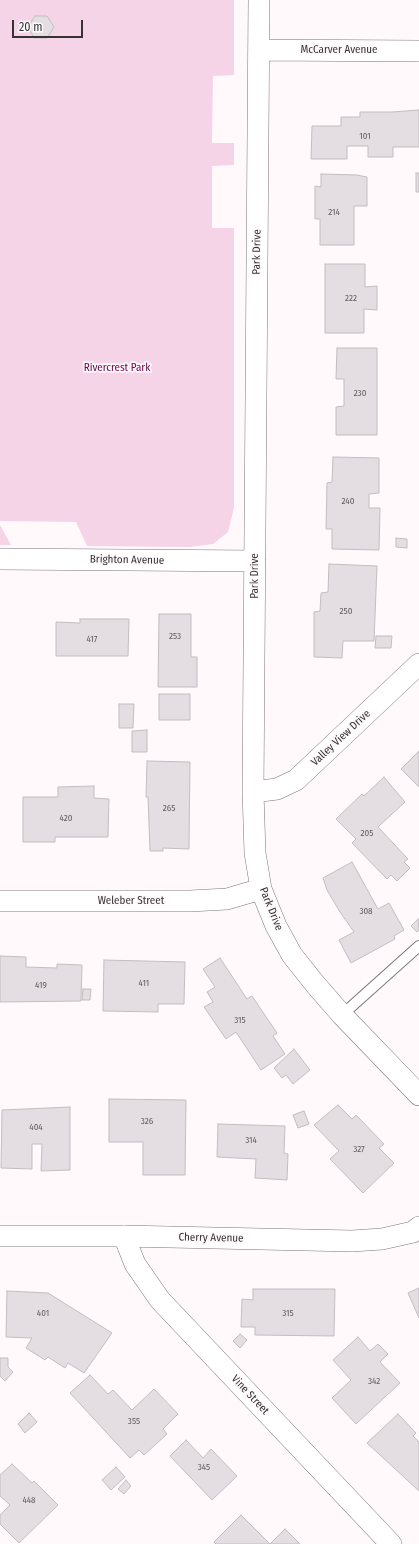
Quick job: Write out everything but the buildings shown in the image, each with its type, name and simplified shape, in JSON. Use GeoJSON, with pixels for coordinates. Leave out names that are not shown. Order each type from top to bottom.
{"type":"FeatureCollection","features":[{"type":"Feature","properties":{"kind":"street","name":"Park Drive"},"geometry":{"type":"LineString","coordinates":[[259,0],[253,792],[255,853],[261,889],[276,926],[292,955],[342,1015],[419,1095]]}},
{"type":"Feature","properties":{"kind":"street","name":"McCarver Avenue"},"geometry":{"type":"LineString","coordinates":[[259,50],[419,51]]}},
{"type":"Feature","properties":{"kind":"street","name":"Brighton Avenue"},"geometry":{"type":"LineString","coordinates":[[0,559],[255,561]]}},
{"type":"Feature","properties":{"kind":"street","name":"Valley View Drive"},"geometry":{"type":"LineString","coordinates":[[253,792],[277,789],[296,780],[419,664]]}},
{"type":"Feature","properties":{"kind":"street","name":"Weleber Street"},"geometry":{"type":"LineString","coordinates":[[0,901],[190,901],[227,898],[261,889]]}},
{"type":"Feature","properties":{"kind":"street","name":"Cherry Avenue"},"geometry":{"type":"LineString","coordinates":[[0,1236],[124,1236],[352,1241],[382,1239],[413,1232],[419,1227]]}},
{"type":"Feature","properties":{"kind":"street","name":"Vine Street"},"geometry":{"type":"LineString","coordinates":[[124,1236],[135,1264],[160,1300],[391,1544]]}},
{"type":"Feature","properties":{"kind":"lane"},"geometry":{"type":"LineString","coordinates":[[342,1015],[419,946]]}},
{"type":"Feature","properties":{"kind":"green space","name":"Rivercrest Park"},"geometry":{"type":"Polygon","coordinates":[[[0,0],[234,0],[234,75],[213,76],[212,143],[234,143],[234,165],[212,166],[212,228],[234,228],[234,508],[228,532],[213,544],[190,547],[87,546],[76,522],[0,521],[0,0]]]}},
{"type":"Feature","properties":{"kind":"green space"},"geometry":{"type":"Polygon","coordinates":[[[0,525],[11,545],[0,545],[0,525]]]}}]}
